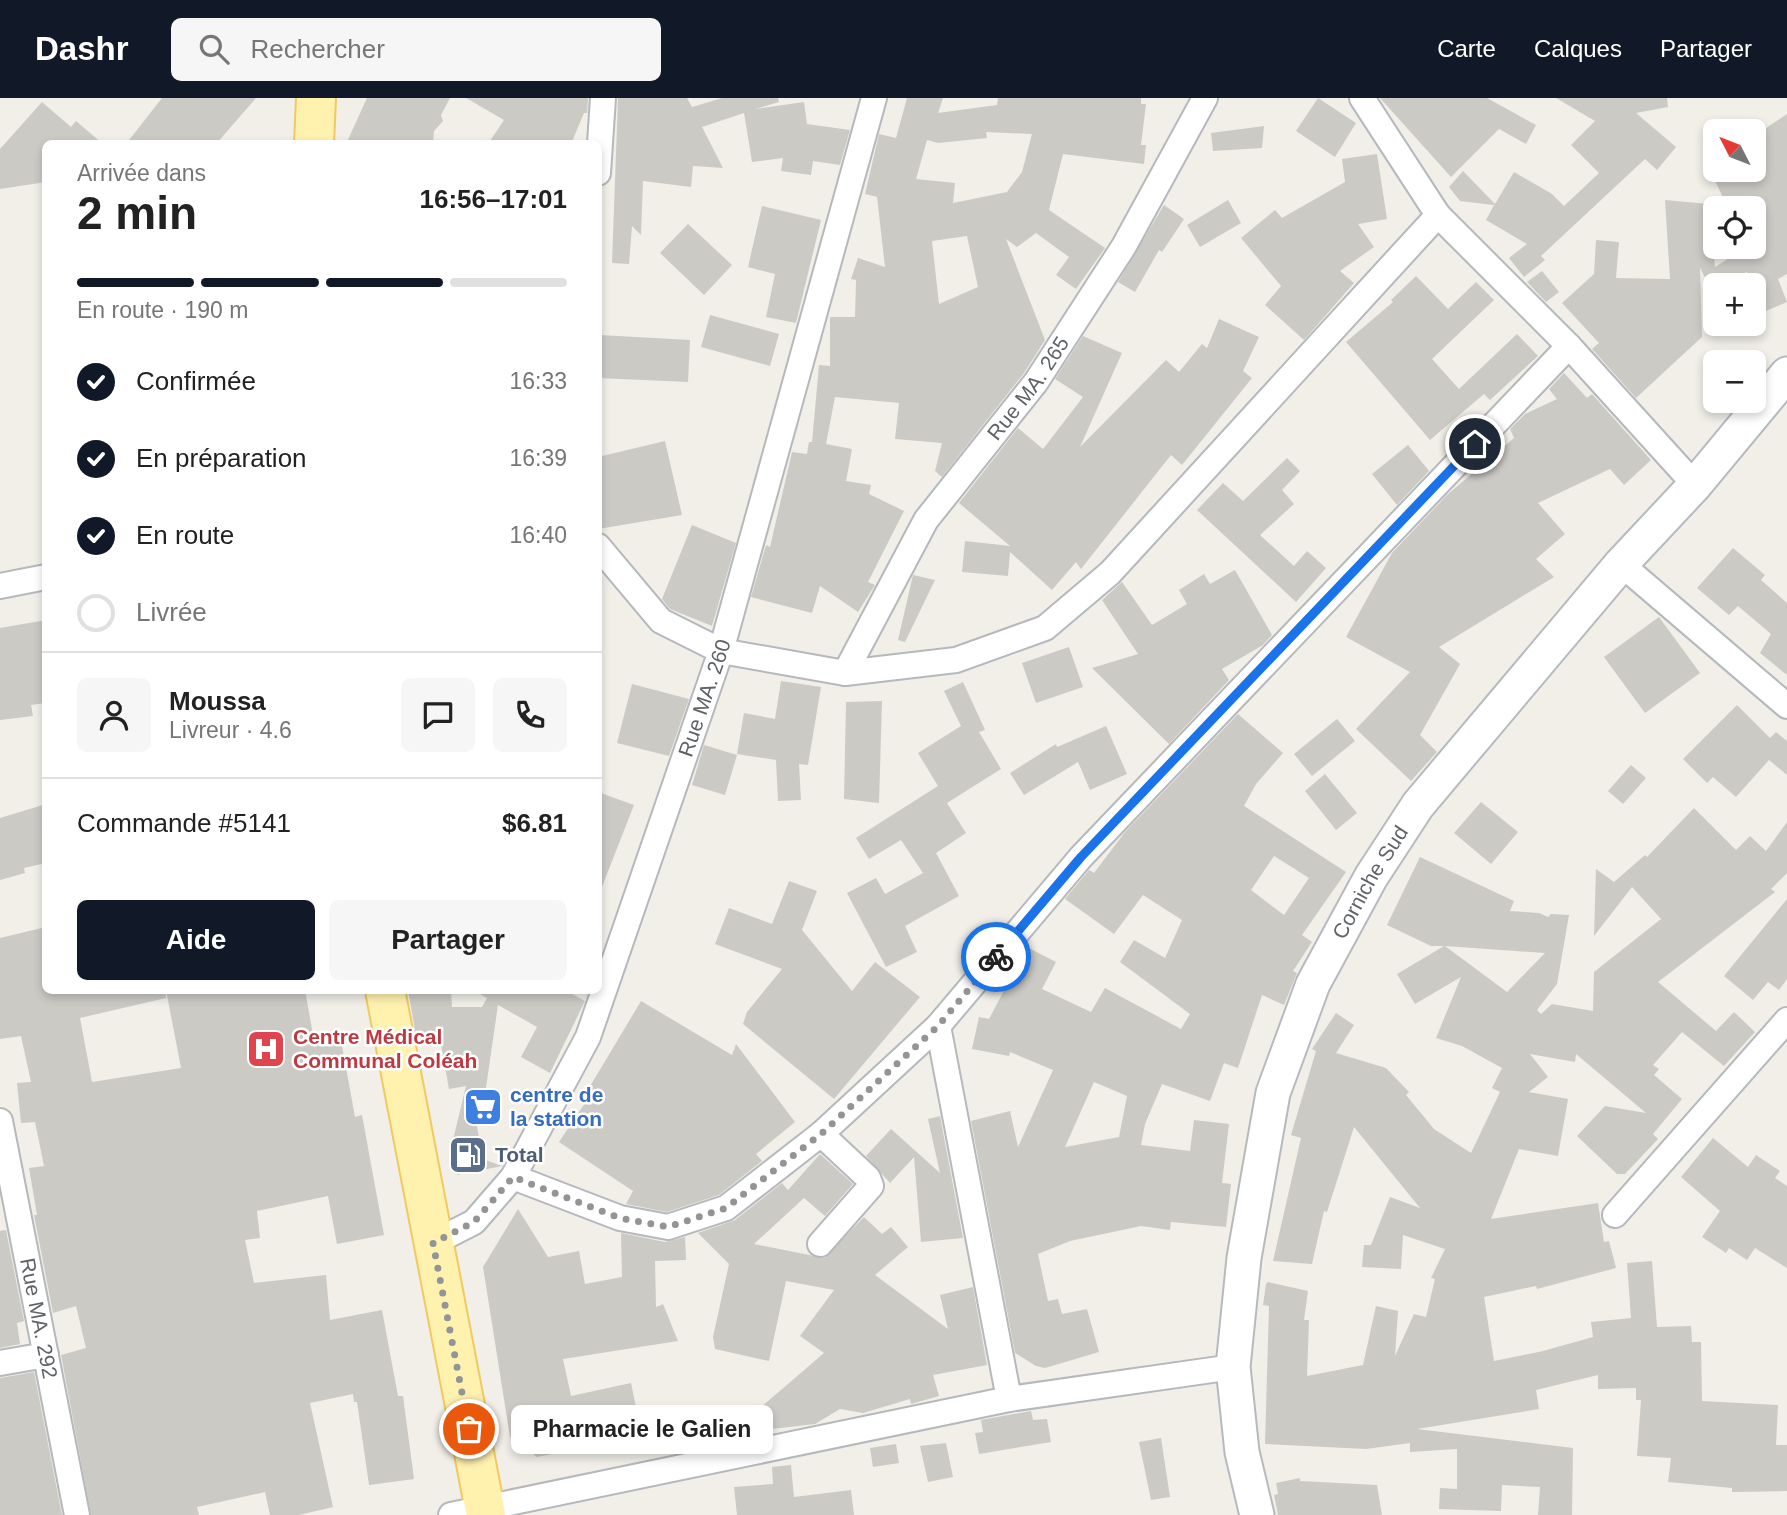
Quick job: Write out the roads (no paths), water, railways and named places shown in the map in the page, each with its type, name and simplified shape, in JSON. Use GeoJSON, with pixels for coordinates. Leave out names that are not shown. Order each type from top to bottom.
{"type":"FeatureCollection","features":[{"type":"Feature","properties":{"kind":"main road"},"geometry":{"type":"LineString","coordinates":[[314,140],[316,98]]}},
{"type":"Feature","properties":{"kind":"main road","name":"Corniche Sud"},"geometry":{"type":"LineString","coordinates":[[1257,1515],[1242,1452],[1233,1367],[1244,1258],[1273,1093],[1313,984],[1371,877],[1418,804],[1621,564],[1695,485],[1787,374]]}},
{"type":"Feature","properties":{"kind":"main road"},"geometry":{"type":"LineString","coordinates":[[386,994],[433,1243],[474,1513]]}},
{"type":"Feature","properties":{"kind":"street"},"geometry":{"type":"LineString","coordinates":[[600,140],[603,98]]}},
{"type":"Feature","properties":{"kind":"street","name":"Rue MA. 260"},"geometry":{"type":"LineString","coordinates":[[433,1243],[474,1222],[513,1177],[588,1037],[721,651],[874,98]]}},
{"type":"Feature","properties":{"kind":"street","name":"Rue MA. 265"},"geometry":{"type":"LineString","coordinates":[[845,673],[926,520],[1036,382],[1124,246],[1205,98]]}},
{"type":"Feature","properties":{"kind":"street"},"geometry":{"type":"LineString","coordinates":[[1362,98],[1438,215],[1569,346],[1695,485]]}},
{"type":"Feature","properties":{"kind":"street"},"geometry":{"type":"LineString","coordinates":[[602,551],[661,621],[721,651],[845,673],[956,660],[1045,628],[1110,573],[1438,215]]}},
{"type":"Feature","properties":{"kind":"street"},"geometry":{"type":"LineString","coordinates":[[513,1177],[620,1218],[668,1227],[726,1208],[821,1134],[938,1026],[1081,857],[1569,346]]}},
{"type":"Feature","properties":{"kind":"street"},"geometry":{"type":"LineString","coordinates":[[1621,564],[1787,706]]}},
{"type":"Feature","properties":{"kind":"street"},"geometry":{"type":"LineString","coordinates":[[0,586],[42,578]]}},
{"type":"Feature","properties":{"kind":"street"},"geometry":{"type":"LineString","coordinates":[[1615,1215],[1787,1020]]}},
{"type":"Feature","properties":{"kind":"street"},"geometry":{"type":"LineString","coordinates":[[938,1026],[1009,1399]]}},
{"type":"Feature","properties":{"kind":"street","name":"Rue MA. 292"},"geometry":{"type":"LineString","coordinates":[[0,1121],[77,1515]]}},
{"type":"Feature","properties":{"kind":"street"},"geometry":{"type":"LineString","coordinates":[[820,1244],[871,1186],[859,1169],[821,1134]]}},
{"type":"Feature","properties":{"kind":"street"},"geometry":{"type":"LineString","coordinates":[[0,1363],[46,1354]]}},
{"type":"Feature","properties":{"kind":"street"},"geometry":{"type":"LineString","coordinates":[[474,1513],[1009,1399],[1233,1367]]}},
{"type":"Feature","properties":{"kind":"place","name":"Centre Médical Communal Coléah"},"geometry":{"type":"Point","coordinates":[266,1049]}},
{"type":"Feature","properties":{"kind":"place","name":"centre de la station"},"geometry":{"type":"Point","coordinates":[483,1107]}},
{"type":"Feature","properties":{"kind":"place","name":"Total"},"geometry":{"type":"Point","coordinates":[468,1155]}},
{"type":"Feature","properties":{"kind":"place","name":"Pharmacie le Galien"},"geometry":{"type":"Point","coordinates":[469,1429]}}]}
